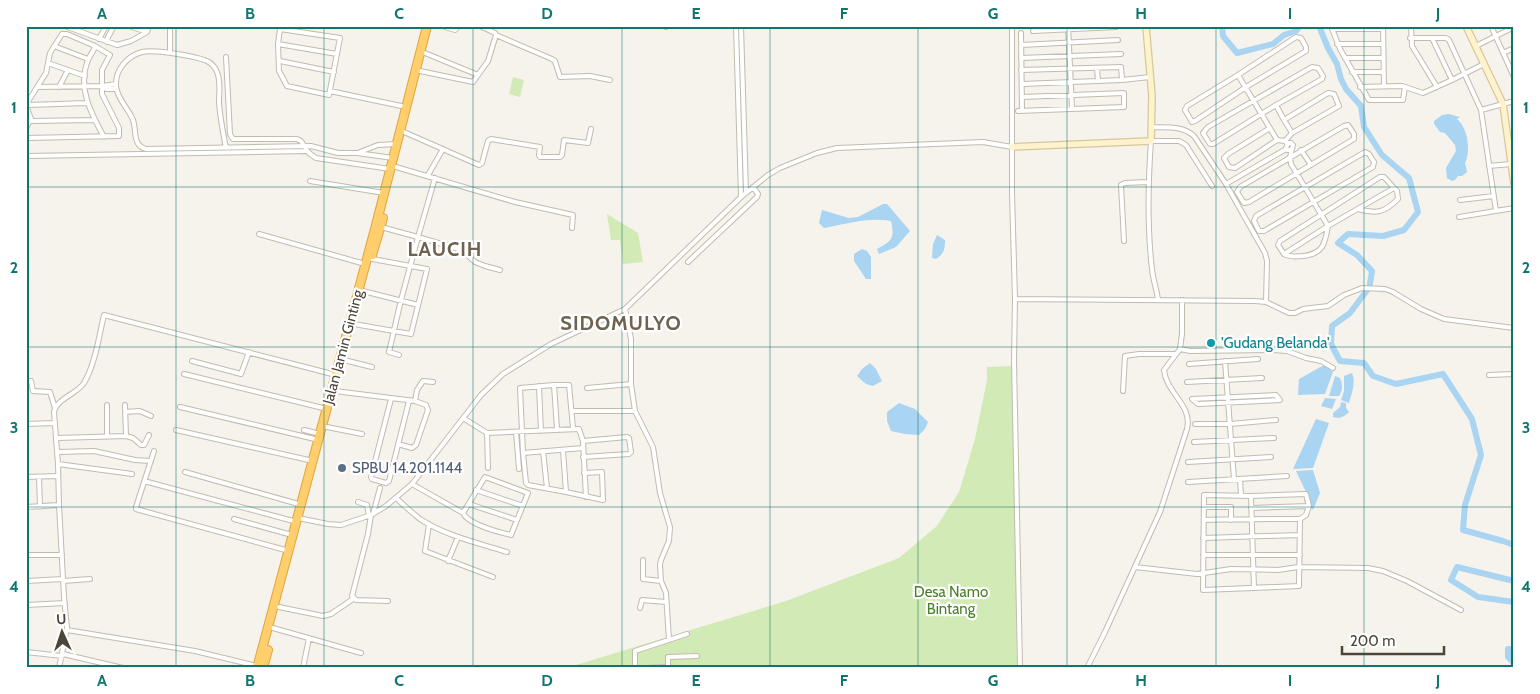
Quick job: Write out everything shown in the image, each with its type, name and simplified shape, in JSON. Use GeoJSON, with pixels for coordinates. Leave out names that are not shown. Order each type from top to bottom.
{"type":"FeatureCollection","features":[{"type":"Feature","properties":{"kind":"highway","name":"Jalan Jamin Ginting"},"geometry":{"type":"LineString","coordinates":[[260,667],[279,607],[300,520],[327,428],[335,391],[363,291],[367,260],[381,227],[396,144],[427,26]]}},
{"type":"Feature","properties":{"kind":"highway","name":"Jalan Jamin Ginting"},"geometry":{"type":"LineString","coordinates":[[260,667],[384,193],[404,132],[432,26]]}},
{"type":"Feature","properties":{"kind":"street"},"geometry":{"type":"LineString","coordinates":[[65,26],[117,45],[131,41],[147,32],[149,26]]}},
{"type":"Feature","properties":{"kind":"street"},"geometry":{"type":"LineString","coordinates":[[99,39],[106,26]]}},
{"type":"Feature","properties":{"kind":"street"},"geometry":{"type":"LineString","coordinates":[[107,42],[114,26]]}},
{"type":"Feature","properties":{"kind":"street"},"geometry":{"type":"LineString","coordinates":[[129,26],[147,32]]}},
{"type":"Feature","properties":{"kind":"street"},"geometry":{"type":"LineString","coordinates":[[170,26],[170,54]]}},
{"type":"Feature","properties":{"kind":"street"},"geometry":{"type":"LineString","coordinates":[[442,26],[455,30],[459,26]]}},
{"type":"Feature","properties":{"kind":"street"},"geometry":{"type":"LineString","coordinates":[[480,26],[496,33],[496,35],[552,59],[555,61],[560,77],[590,76],[610,80]]}},
{"type":"Feature","properties":{"kind":"street"},"geometry":{"type":"LineString","coordinates":[[736,26],[742,196]]}},
{"type":"Feature","properties":{"kind":"street"},"geometry":{"type":"LineString","coordinates":[[741,26],[746,192]]}},
{"type":"Feature","properties":{"kind":"street"},"geometry":{"type":"LineString","coordinates":[[1012,26],[1014,360],[1020,668]]}},
{"type":"Feature","properties":{"kind":"street"},"geometry":{"type":"LineString","coordinates":[[1146,26],[1151,127],[1148,182],[1152,270],[1158,300]]}},
{"type":"Feature","properties":{"kind":"street"},"geometry":{"type":"LineString","coordinates":[[1411,26],[1410,38],[1412,46],[1437,87]]}},
{"type":"Feature","properties":{"kind":"street"},"geometry":{"type":"LineString","coordinates":[[1466,26],[1503,104],[1511,142],[1511,164],[1514,182]]}},
{"type":"Feature","properties":{"kind":"street"},"geometry":{"type":"LineString","coordinates":[[1491,26],[1503,53],[1512,65],[1514,77]]}},
{"type":"Feature","properties":{"kind":"street"},"geometry":{"type":"LineString","coordinates":[[1033,30],[1116,27]]}},
{"type":"Feature","properties":{"kind":"street"},"geometry":{"type":"LineString","coordinates":[[1384,86],[1383,27],[1332,28],[1337,44],[1368,100],[1403,100],[1405,87]]}},
{"type":"Feature","properties":{"kind":"street"},"geometry":{"type":"LineString","coordinates":[[1476,46],[1514,27]]}},
{"type":"Feature","properties":{"kind":"street"},"geometry":{"type":"LineString","coordinates":[[1068,28],[1072,108]]}},
{"type":"Feature","properties":{"kind":"street"},"geometry":{"type":"LineString","coordinates":[[280,29],[340,38],[329,95],[287,86],[279,71],[278,44],[280,29]]}},
{"type":"Feature","properties":{"kind":"street"},"geometry":{"type":"LineString","coordinates":[[1021,33],[1022,98],[1020,111],[1124,107],[1124,93],[1022,98]]}},
{"type":"Feature","properties":{"kind":"street"},"geometry":{"type":"LineString","coordinates":[[26,128],[30,121],[27,108],[29,100],[46,73],[50,53],[62,34],[95,46],[110,55],[102,70],[102,86],[104,101],[120,131],[118,136],[26,138]]}},
{"type":"Feature","properties":{"kind":"street"},"geometry":{"type":"LineString","coordinates":[[420,71],[473,82],[490,55],[496,35]]}},
{"type":"Feature","properties":{"kind":"street"},"geometry":{"type":"LineString","coordinates":[[1296,37],[1301,38],[1306,51],[1246,87],[1195,121],[1192,122],[1186,114],[1187,106],[1296,37]]}},
{"type":"Feature","properties":{"kind":"street"},"geometry":{"type":"LineString","coordinates":[[1410,38],[1448,38],[1481,110],[1496,211]]}},
{"type":"Feature","properties":{"kind":"street"},"geometry":{"type":"LineString","coordinates":[[1432,38],[1452,80]]}},
{"type":"Feature","properties":{"kind":"street"},"geometry":{"type":"LineString","coordinates":[[1021,45],[1118,40]]}},
{"type":"Feature","properties":{"kind":"street"},"geometry":{"type":"LineString","coordinates":[[278,44],[337,54]]}},
{"type":"Feature","properties":{"kind":"street"},"geometry":{"type":"LineString","coordinates":[[1337,44],[1383,44]]}},
{"type":"Feature","properties":{"kind":"street"},"geometry":{"type":"LineString","coordinates":[[54,46],[88,59]]}},
{"type":"Feature","properties":{"kind":"street"},"geometry":{"type":"LineString","coordinates":[[95,46],[88,59],[84,87],[87,103],[104,137]]}},
{"type":"Feature","properties":{"kind":"street"},"geometry":{"type":"LineString","coordinates":[[1503,53],[1514,48]]}},
{"type":"Feature","properties":{"kind":"street"},"geometry":{"type":"LineString","coordinates":[[226,148],[221,123],[219,78],[216,69],[208,62],[145,51],[131,57],[122,66],[116,86],[133,121],[137,143],[142,148],[146,149],[305,148]]}},
{"type":"Feature","properties":{"kind":"street"},"geometry":{"type":"LineString","coordinates":[[425,53],[478,75]]}},
{"type":"Feature","properties":{"kind":"street"},"geometry":{"type":"LineString","coordinates":[[1021,58],[1121,54]]}},
{"type":"Feature","properties":{"kind":"street"},"geometry":{"type":"LineString","coordinates":[[226,57],[231,137],[237,140],[297,139],[316,158],[323,160],[393,168],[428,176],[515,202],[573,215],[572,228]]}},
{"type":"Feature","properties":{"kind":"street"},"geometry":{"type":"LineString","coordinates":[[1345,58],[1383,58]]}},
{"type":"Feature","properties":{"kind":"street"},"geometry":{"type":"LineString","coordinates":[[280,61],[334,72]]}},
{"type":"Feature","properties":{"kind":"street"},"geometry":{"type":"LineString","coordinates":[[48,63],[85,76]]}},
{"type":"Feature","properties":{"kind":"street"},"geometry":{"type":"LineString","coordinates":[[1360,87],[1398,85],[1423,93],[1484,64]]}},
{"type":"Feature","properties":{"kind":"street"},"geometry":{"type":"LineString","coordinates":[[1022,70],[1121,67],[1122,80]]}},
{"type":"Feature","properties":{"kind":"street"},"geometry":{"type":"LineString","coordinates":[[1312,67],[1318,68],[1323,76],[1322,79],[1276,106],[1212,144],[1204,136],[1204,130],[1312,67]]}},
{"type":"Feature","properties":{"kind":"street"},"geometry":{"type":"LineString","coordinates":[[1097,68],[1098,81]]}},
{"type":"Feature","properties":{"kind":"street"},"geometry":{"type":"LineString","coordinates":[[59,87],[68,70]]}},
{"type":"Feature","properties":{"kind":"street"},"geometry":{"type":"LineString","coordinates":[[1352,72],[1383,72]]}},
{"type":"Feature","properties":{"kind":"street"},"geometry":{"type":"LineString","coordinates":[[1226,184],[1294,147],[1290,142],[1278,140],[1238,75]]}},
{"type":"Feature","properties":{"kind":"street"},"geometry":{"type":"LineString","coordinates":[[1022,84],[1150,77]]}},
{"type":"Feature","properties":{"kind":"street"},"geometry":{"type":"LineString","coordinates":[[737,80],[742,80]]}},
{"type":"Feature","properties":{"kind":"street"},"geometry":{"type":"LineString","coordinates":[[38,87],[116,86]]}},
{"type":"Feature","properties":{"kind":"street"},"geometry":{"type":"LineString","coordinates":[[330,91],[406,107]]}},
{"type":"Feature","properties":{"kind":"street"},"geometry":{"type":"LineString","coordinates":[[1284,120],[1328,93],[1334,94],[1339,106],[1292,133],[1286,142]]}},
{"type":"Feature","properties":{"kind":"street"},"geometry":{"type":"LineString","coordinates":[[1481,110],[1514,101]]}},
{"type":"Feature","properties":{"kind":"street"},"geometry":{"type":"LineString","coordinates":[[28,105],[87,103]]}},
{"type":"Feature","properties":{"kind":"street"},"geometry":{"type":"LineString","coordinates":[[1276,106],[1292,133]]}},
{"type":"Feature","properties":{"kind":"street"},"geometry":{"type":"LineString","coordinates":[[30,121],[94,120]]}},
{"type":"Feature","properties":{"kind":"street"},"geometry":{"type":"LineString","coordinates":[[1348,125],[1354,134],[1354,139],[1249,202],[1244,203],[1238,195],[1240,188],[1290,157],[1344,126],[1348,125]]}},
{"type":"Feature","properties":{"kind":"street"},"geometry":{"type":"LineString","coordinates":[[1151,127],[1183,129],[1189,132],[1194,136],[1226,184],[1265,253],[1266,302]]}},
{"type":"Feature","properties":{"kind":"street"},"geometry":{"type":"LineString","coordinates":[[1270,128],[1228,154],[1224,158],[1229,167],[1235,168],[1278,140]]}},
{"type":"Feature","properties":{"kind":"street"},"geometry":{"type":"LineString","coordinates":[[404,132],[479,165],[482,163],[488,141],[492,139],[540,147],[540,156],[560,157],[564,140],[588,143],[591,129]]}},
{"type":"Feature","properties":{"kind":"street"},"geometry":{"type":"LineString","coordinates":[[144,481],[300,520],[341,525],[371,515],[396,498],[412,484],[485,391],[514,366],[551,344],[625,309],[746,192],[780,168],[817,153],[837,148],[983,142],[1012,147],[1179,141],[1186,145],[1212,186]]}},
{"type":"Feature","properties":{"kind":"street"},"geometry":{"type":"LineString","coordinates":[[1286,142],[1291,164],[1297,173],[1313,201],[1322,216],[1328,226],[1325,242],[1312,255],[1290,257],[1284,254],[1278,245],[1280,241],[1322,216],[1382,176],[1398,195],[1398,199],[1388,208],[1374,212],[1358,209]]}},
{"type":"Feature","properties":{"kind":"street"},"geometry":{"type":"LineString","coordinates":[[357,153],[378,145],[396,144]]}},
{"type":"Feature","properties":{"kind":"street"},"geometry":{"type":"LineString","coordinates":[[26,156],[305,148],[311,146],[338,153],[357,153],[393,158]]}},
{"type":"Feature","properties":{"kind":"street"},"geometry":{"type":"LineString","coordinates":[[428,176],[443,149]]}},
{"type":"Feature","properties":{"kind":"street"},"geometry":{"type":"LineString","coordinates":[[1301,150],[1311,165]]}},
{"type":"Feature","properties":{"kind":"street"},"geometry":{"type":"LineString","coordinates":[[1364,152],[1369,154],[1374,162],[1373,167],[1264,231],[1259,231],[1254,218],[1305,187],[1364,152]]}},
{"type":"Feature","properties":{"kind":"street"},"geometry":{"type":"LineString","coordinates":[[1489,166],[1511,164]]}},
{"type":"Feature","properties":{"kind":"street"},"geometry":{"type":"LineString","coordinates":[[399,355],[389,352],[410,265],[435,178]]}},
{"type":"Feature","properties":{"kind":"street"},"geometry":{"type":"LineString","coordinates":[[310,181],[384,193]]}},
{"type":"Feature","properties":{"kind":"street"},"geometry":{"type":"LineString","coordinates":[[1124,241],[1121,185],[1125,182],[1148,182]]}},
{"type":"Feature","properties":{"kind":"street"},"geometry":{"type":"LineString","coordinates":[[688,262],[757,197],[758,194],[753,187]]}},
{"type":"Feature","properties":{"kind":"street"},"geometry":{"type":"LineString","coordinates":[[1284,254],[1394,188]]}},
{"type":"Feature","properties":{"kind":"street"},"geometry":{"type":"LineString","coordinates":[[1460,200],[1494,196]]}},
{"type":"Feature","properties":{"kind":"street"},"geometry":{"type":"LineString","coordinates":[[1459,217],[1514,208]]}},
{"type":"Feature","properties":{"kind":"street"},"geometry":{"type":"LineString","coordinates":[[381,227],[462,250],[475,262],[500,270]]}},
{"type":"Feature","properties":{"kind":"street"},"geometry":{"type":"LineString","coordinates":[[259,234],[367,260],[427,269],[412,334],[354,324]]}},
{"type":"Feature","properties":{"kind":"street"},"geometry":{"type":"LineString","coordinates":[[1015,299],[1266,302],[1281,310],[1295,313],[1328,306],[1344,295],[1365,287],[1390,290],[1421,310],[1448,320],[1514,328]]}},
{"type":"Feature","properties":{"kind":"street"},"geometry":{"type":"LineString","coordinates":[[363,291],[418,305]]}},
{"type":"Feature","properties":{"kind":"street"},"geometry":{"type":"LineString","coordinates":[[1087,668],[1160,512],[1189,422],[1183,406],[1165,378],[1164,370],[1174,354],[1180,349],[1182,300]]}},
{"type":"Feature","properties":{"kind":"street"},"geometry":{"type":"LineString","coordinates":[[625,309],[631,339],[631,384],[635,411],[653,448],[660,493],[670,527],[668,546],[661,560],[662,581],[666,593],[669,640]]}},
{"type":"Feature","properties":{"kind":"street"},"geometry":{"type":"LineString","coordinates":[[55,408],[84,383],[94,358],[104,316],[336,375]]}},
{"type":"Feature","properties":{"kind":"street"},"geometry":{"type":"LineString","coordinates":[[1180,349],[1190,351],[1273,350],[1321,360],[1333,368]]}},
{"type":"Feature","properties":{"kind":"street"},"geometry":{"type":"LineString","coordinates":[[192,361],[241,374],[249,352]]}},
{"type":"Feature","properties":{"kind":"street"},"geometry":{"type":"LineString","coordinates":[[1124,391],[1125,356],[1174,354]]}},
{"type":"Feature","properties":{"kind":"street"},"geometry":{"type":"LineString","coordinates":[[1189,364],[1258,359]]}},
{"type":"Feature","properties":{"kind":"street"},"geometry":{"type":"LineString","coordinates":[[344,360],[372,367]]}},
{"type":"Feature","properties":{"kind":"street"},"geometry":{"type":"LineString","coordinates":[[1225,361],[1234,479]]}},
{"type":"Feature","properties":{"kind":"street"},"geometry":{"type":"LineString","coordinates":[[184,374],[327,409]]}},
{"type":"Feature","properties":{"kind":"street"},"geometry":{"type":"LineString","coordinates":[[1489,375],[1514,374]]}},
{"type":"Feature","properties":{"kind":"street"},"geometry":{"type":"LineString","coordinates":[[1187,382],[1262,378]]}},
{"type":"Feature","properties":{"kind":"street"},"geometry":{"type":"LineString","coordinates":[[26,381],[31,381],[34,391],[49,391],[55,408],[63,580],[68,630],[59,668]]}},
{"type":"Feature","properties":{"kind":"street"},"geometry":{"type":"LineString","coordinates":[[415,401],[417,390],[423,381],[433,382]]}},
{"type":"Feature","properties":{"kind":"street"},"geometry":{"type":"LineString","coordinates":[[587,388],[631,384]]}},
{"type":"Feature","properties":{"kind":"street"},"geometry":{"type":"LineString","coordinates":[[554,385],[557,429]]}},
{"type":"Feature","properties":{"kind":"street"},"geometry":{"type":"LineString","coordinates":[[519,469],[520,388],[569,385],[573,428]]}},
{"type":"Feature","properties":{"kind":"street"},"geometry":{"type":"LineString","coordinates":[[539,386],[541,431]]}},
{"type":"Feature","properties":{"kind":"street"},"geometry":{"type":"LineString","coordinates":[[335,391],[415,401],[425,404],[428,409],[416,445],[412,448],[398,444]]}},
{"type":"Feature","properties":{"kind":"street"},"geometry":{"type":"LineString","coordinates":[[1228,401],[1198,404],[1192,399],[1228,401],[1280,400],[1276,395],[1228,401]]}},
{"type":"Feature","properties":{"kind":"street"},"geometry":{"type":"LineString","coordinates":[[391,399],[371,476],[372,479],[389,482],[409,401]]}},
{"type":"Feature","properties":{"kind":"street"},"geometry":{"type":"LineString","coordinates":[[107,405],[107,437]]}},
{"type":"Feature","properties":{"kind":"street"},"geometry":{"type":"LineString","coordinates":[[125,405],[126,436]]}},
{"type":"Feature","properties":{"kind":"street"},"geometry":{"type":"LineString","coordinates":[[180,407],[320,437]]}},
{"type":"Feature","properties":{"kind":"street"},"geometry":{"type":"LineString","coordinates":[[572,410],[635,411]]}},
{"type":"Feature","properties":{"kind":"street"},"geometry":{"type":"LineString","coordinates":[[125,412],[140,411],[151,416]]}},
{"type":"Feature","properties":{"kind":"street"},"geometry":{"type":"LineString","coordinates":[[463,418],[487,433],[573,428],[580,430],[583,441],[586,497]]}},
{"type":"Feature","properties":{"kind":"street"},"geometry":{"type":"LineString","coordinates":[[1195,424],[1230,424],[1276,420]]}},
{"type":"Feature","properties":{"kind":"street"},"geometry":{"type":"LineString","coordinates":[[26,424],[55,423]]}},
{"type":"Feature","properties":{"kind":"street"},"geometry":{"type":"LineString","coordinates":[[327,428],[362,434]]}},
{"type":"Feature","properties":{"kind":"street"},"geometry":{"type":"LineString","coordinates":[[176,430],[313,461]]}},
{"type":"Feature","properties":{"kind":"street"},"geometry":{"type":"LineString","coordinates":[[304,430],[320,437]]}},
{"type":"Feature","properties":{"kind":"street"},"geometry":{"type":"LineString","coordinates":[[519,432],[526,483],[529,486],[547,488],[601,501],[604,500],[603,474],[601,472],[584,473]]}},
{"type":"Feature","properties":{"kind":"street"},"geometry":{"type":"LineString","coordinates":[[487,433],[488,468]]}},
{"type":"Feature","properties":{"kind":"street"},"geometry":{"type":"LineString","coordinates":[[57,438],[126,436],[134,438],[141,445],[144,445],[149,435]]}},
{"type":"Feature","properties":{"kind":"street"},"geometry":{"type":"LineString","coordinates":[[583,441],[627,437],[629,438],[631,452],[629,454],[583,457]]}},
{"type":"Feature","properties":{"kind":"street"},"geometry":{"type":"LineString","coordinates":[[1194,442],[1274,438]]}},
{"type":"Feature","properties":{"kind":"street"},"geometry":{"type":"LineString","coordinates":[[523,453],[583,448]]}},
{"type":"Feature","properties":{"kind":"street"},"geometry":{"type":"LineString","coordinates":[[563,450],[566,492]]}},
{"type":"Feature","properties":{"kind":"street"},"geometry":{"type":"LineString","coordinates":[[58,452],[94,451],[135,460],[151,461]]}},
{"type":"Feature","properties":{"kind":"street"},"geometry":{"type":"LineString","coordinates":[[154,451],[136,507],[137,510],[289,551]]}},
{"type":"Feature","properties":{"kind":"street"},"geometry":{"type":"LineString","coordinates":[[543,451],[547,488]]}},
{"type":"Feature","properties":{"kind":"street"},"geometry":{"type":"LineString","coordinates":[[1188,462],[1272,457]]}},
{"type":"Feature","properties":{"kind":"street"},"geometry":{"type":"LineString","coordinates":[[58,464],[132,474]]}},
{"type":"Feature","properties":{"kind":"street"},"geometry":{"type":"LineString","coordinates":[[184,472],[302,505]]}},
{"type":"Feature","properties":{"kind":"street"},"geometry":{"type":"LineString","coordinates":[[39,476],[40,506]]}},
{"type":"Feature","properties":{"kind":"street"},"geometry":{"type":"LineString","coordinates":[[26,477],[58,476]]}},
{"type":"Feature","properties":{"kind":"street"},"geometry":{"type":"LineString","coordinates":[[1188,482],[1287,476]]}},
{"type":"Feature","properties":{"kind":"street"},"geometry":{"type":"LineString","coordinates":[[412,484],[463,513],[478,524],[510,535],[528,492],[485,477],[463,513]]}},
{"type":"Feature","properties":{"kind":"street"},"geometry":{"type":"LineString","coordinates":[[1240,479],[1241,495]]}},
{"type":"Feature","properties":{"kind":"street"},"geometry":{"type":"LineString","coordinates":[[353,599],[352,590],[368,534],[371,515],[380,488]]}},
{"type":"Feature","properties":{"kind":"street"},"geometry":{"type":"LineString","coordinates":[[476,490],[523,506]]}},
{"type":"Feature","properties":{"kind":"street"},"geometry":{"type":"LineString","coordinates":[[1204,520],[1300,518],[1306,515],[1309,506],[1306,494],[1204,495],[1203,590],[1300,586],[1300,518]]}},
{"type":"Feature","properties":{"kind":"street"},"geometry":{"type":"LineString","coordinates":[[1231,496],[1231,520]]}},
{"type":"Feature","properties":{"kind":"street"},"geometry":{"type":"LineString","coordinates":[[1251,496],[1254,588]]}},
{"type":"Feature","properties":{"kind":"street"},"geometry":{"type":"LineString","coordinates":[[396,498],[420,519],[429,524],[458,537],[507,552]]}},
{"type":"Feature","properties":{"kind":"street"},"geometry":{"type":"LineString","coordinates":[[358,502],[367,505],[371,515]]}},
{"type":"Feature","properties":{"kind":"street"},"geometry":{"type":"LineString","coordinates":[[469,504],[517,520]]}},
{"type":"Feature","properties":{"kind":"street"},"geometry":{"type":"LineString","coordinates":[[26,507],[59,505]]}},
{"type":"Feature","properties":{"kind":"street"},"geometry":{"type":"LineString","coordinates":[[1251,508],[1309,506]]}},
{"type":"Feature","properties":{"kind":"street"},"geometry":{"type":"LineString","coordinates":[[1204,507],[1231,507]]}},
{"type":"Feature","properties":{"kind":"street"},"geometry":{"type":"LineString","coordinates":[[234,519],[293,536]]}},
{"type":"Feature","properties":{"kind":"street"},"geometry":{"type":"LineString","coordinates":[[429,524],[425,550],[448,561],[493,576]]}},
{"type":"Feature","properties":{"kind":"street"},"geometry":{"type":"LineString","coordinates":[[1204,538],[1299,535]]}},
{"type":"Feature","properties":{"kind":"street"},"geometry":{"type":"LineString","coordinates":[[448,561],[458,537]]}},
{"type":"Feature","properties":{"kind":"street"},"geometry":{"type":"LineString","coordinates":[[26,555],[62,554]]}},
{"type":"Feature","properties":{"kind":"street"},"geometry":{"type":"LineString","coordinates":[[1203,555],[1300,556]]}},
{"type":"Feature","properties":{"kind":"street"},"geometry":{"type":"LineString","coordinates":[[643,560],[644,579],[662,581]]}},
{"type":"Feature","properties":{"kind":"street"},"geometry":{"type":"LineString","coordinates":[[1135,567],[1189,574],[1223,570],[1278,570],[1299,567],[1368,568],[1383,571],[1422,588],[1461,610]]}},
{"type":"Feature","properties":{"kind":"street"},"geometry":{"type":"LineString","coordinates":[[26,581],[90,579]]}},
{"type":"Feature","properties":{"kind":"street"},"geometry":{"type":"LineString","coordinates":[[279,607],[323,616],[331,614],[353,599],[388,601]]}},
{"type":"Feature","properties":{"kind":"street"},"geometry":{"type":"LineString","coordinates":[[640,608],[642,600],[666,602]]}},
{"type":"Feature","properties":{"kind":"street"},"geometry":{"type":"LineString","coordinates":[[26,605],[65,603]]}},
{"type":"Feature","properties":{"kind":"street"},"geometry":{"type":"LineString","coordinates":[[273,628],[362,653]]}},
{"type":"Feature","properties":{"kind":"street"},"geometry":{"type":"LineString","coordinates":[[68,630],[195,652],[260,667]]}},
{"type":"Feature","properties":{"kind":"street"},"geometry":{"type":"LineString","coordinates":[[635,668],[635,651],[687,634]]}},
{"type":"Feature","properties":{"kind":"street"},"geometry":{"type":"LineString","coordinates":[[303,668],[309,638]]}},
{"type":"Feature","properties":{"kind":"street"},"geometry":{"type":"LineString","coordinates":[[26,652],[62,655],[123,668]]}},
{"type":"Feature","properties":{"kind":"street"},"geometry":{"type":"LineString","coordinates":[[647,668],[668,667],[668,657],[698,656]]}},
{"type":"Feature","properties":{"kind":"green space"},"geometry":{"type":"Polygon","coordinates":[[[513,77],[524,80],[520,97],[509,94],[513,77]]]}},
{"type":"Feature","properties":{"kind":"green space"},"geometry":{"type":"Polygon","coordinates":[[[607,214],[638,233],[643,262],[623,264],[620,240],[611,240],[607,214]]]}},
{"type":"Feature","properties":{"kind":"green space","name":"Desa Namo Bintang"},"geometry":{"type":"Polygon","coordinates":[[[1013,366],[1017,668],[566,668],[786,601],[899,558],[937,526],[959,492],[975,439],[987,380],[987,367],[1013,366]]]}},
{"type":"Feature","properties":{"kind":"water"},"geometry":{"type":"Polygon","coordinates":[[[1449,114],[1460,117],[1457,119],[1464,128],[1468,146],[1465,163],[1467,172],[1452,181],[1447,178],[1446,168],[1456,151],[1455,145],[1434,124],[1434,121],[1442,115],[1449,114]]]}},
{"type":"Feature","properties":{"kind":"water"},"geometry":{"type":"Polygon","coordinates":[[[883,204],[887,204],[910,231],[896,247],[879,254],[877,249],[886,244],[891,238],[893,231],[891,221],[866,220],[824,228],[819,223],[822,210],[849,218],[858,217],[883,204]]]}},
{"type":"Feature","properties":{"kind":"water"},"geometry":{"type":"Polygon","coordinates":[[[937,235],[945,240],[945,243],[942,253],[936,259],[932,258],[933,244],[937,235]]]}},
{"type":"Feature","properties":{"kind":"water"},"geometry":{"type":"Polygon","coordinates":[[[862,249],[867,251],[871,257],[871,279],[866,279],[854,261],[854,254],[862,249]]]}},
{"type":"Feature","properties":{"kind":"water"},"geometry":{"type":"Polygon","coordinates":[[[870,363],[876,369],[882,381],[873,386],[866,384],[857,376],[870,363]]]}},
{"type":"Feature","properties":{"kind":"water"},"geometry":{"type":"Polygon","coordinates":[[[1326,364],[1333,372],[1325,394],[1298,395],[1299,379],[1326,364]]]}},
{"type":"Feature","properties":{"kind":"water"},"geometry":{"type":"Polygon","coordinates":[[[1352,373],[1354,384],[1349,403],[1341,400],[1344,391],[1344,376],[1352,373]]]}},
{"type":"Feature","properties":{"kind":"water"},"geometry":{"type":"Polygon","coordinates":[[[1335,376],[1340,378],[1341,392],[1339,396],[1329,396],[1335,376]]]}},
{"type":"Feature","properties":{"kind":"water"},"geometry":{"type":"Polygon","coordinates":[[[1325,398],[1336,399],[1332,409],[1321,406],[1325,398]]]}},
{"type":"Feature","properties":{"kind":"water"},"geometry":{"type":"Polygon","coordinates":[[[1341,402],[1346,403],[1346,408],[1349,412],[1342,417],[1333,417],[1333,413],[1340,407],[1341,402]]]}},
{"type":"Feature","properties":{"kind":"water"},"geometry":{"type":"Polygon","coordinates":[[[899,403],[915,409],[928,422],[925,429],[919,435],[891,431],[887,421],[887,412],[899,403]]]}},
{"type":"Feature","properties":{"kind":"water"},"geometry":{"type":"Polygon","coordinates":[[[1316,419],[1329,423],[1313,468],[1293,469],[1316,419]]]}},
{"type":"Feature","properties":{"kind":"water"},"geometry":{"type":"Polygon","coordinates":[[[1313,470],[1320,493],[1313,510],[1304,501],[1307,494],[1296,471],[1313,470]]]}},
{"type":"Feature","properties":{"kind":"waterway"},"geometry":{"type":"LineString","coordinates":[[1222,26],[1223,36],[1237,53],[1273,44],[1284,35],[1296,31],[1300,26]]}},
{"type":"Feature","properties":{"kind":"waterway"},"geometry":{"type":"LineString","coordinates":[[1319,26],[1337,64],[1346,89],[1361,106],[1364,127],[1382,155],[1409,178],[1418,212],[1404,230],[1383,236],[1348,234],[1338,243],[1357,255],[1372,271],[1370,284]]}},
{"type":"Feature","properties":{"kind":"waterway"},"geometry":{"type":"LineString","coordinates":[[1368,289],[1350,313],[1332,326],[1331,344],[1340,361],[1364,363],[1373,376],[1396,384],[1443,374],[1472,419],[1481,455],[1465,505],[1463,530],[1514,545]]}},
{"type":"Feature","properties":{"kind":"waterway"},"geometry":{"type":"LineString","coordinates":[[1514,581],[1457,567],[1451,580],[1478,597],[1514,602]]}},
{"type":"Feature","properties":{"kind":"waterway"},"geometry":{"type":"LineString","coordinates":[[1514,649],[1508,649],[1508,657],[1514,663]]}},
{"type":"Feature","properties":{"kind":"place","name":"'Gudang Belanda'"},"geometry":{"type":"Point","coordinates":[1211,343]}},
{"type":"Feature","properties":{"kind":"place","name":"SPBU 14.201.1144"},"geometry":{"type":"Point","coordinates":[342,468]}},
{"type":"Feature","properties":{"kind":"district","name":"LAUCIH"},"geometry":{"type":"Point","coordinates":[445,249]}},
{"type":"Feature","properties":{"kind":"district","name":"SIDOMULYO"},"geometry":{"type":"Point","coordinates":[621,323]}}]}
